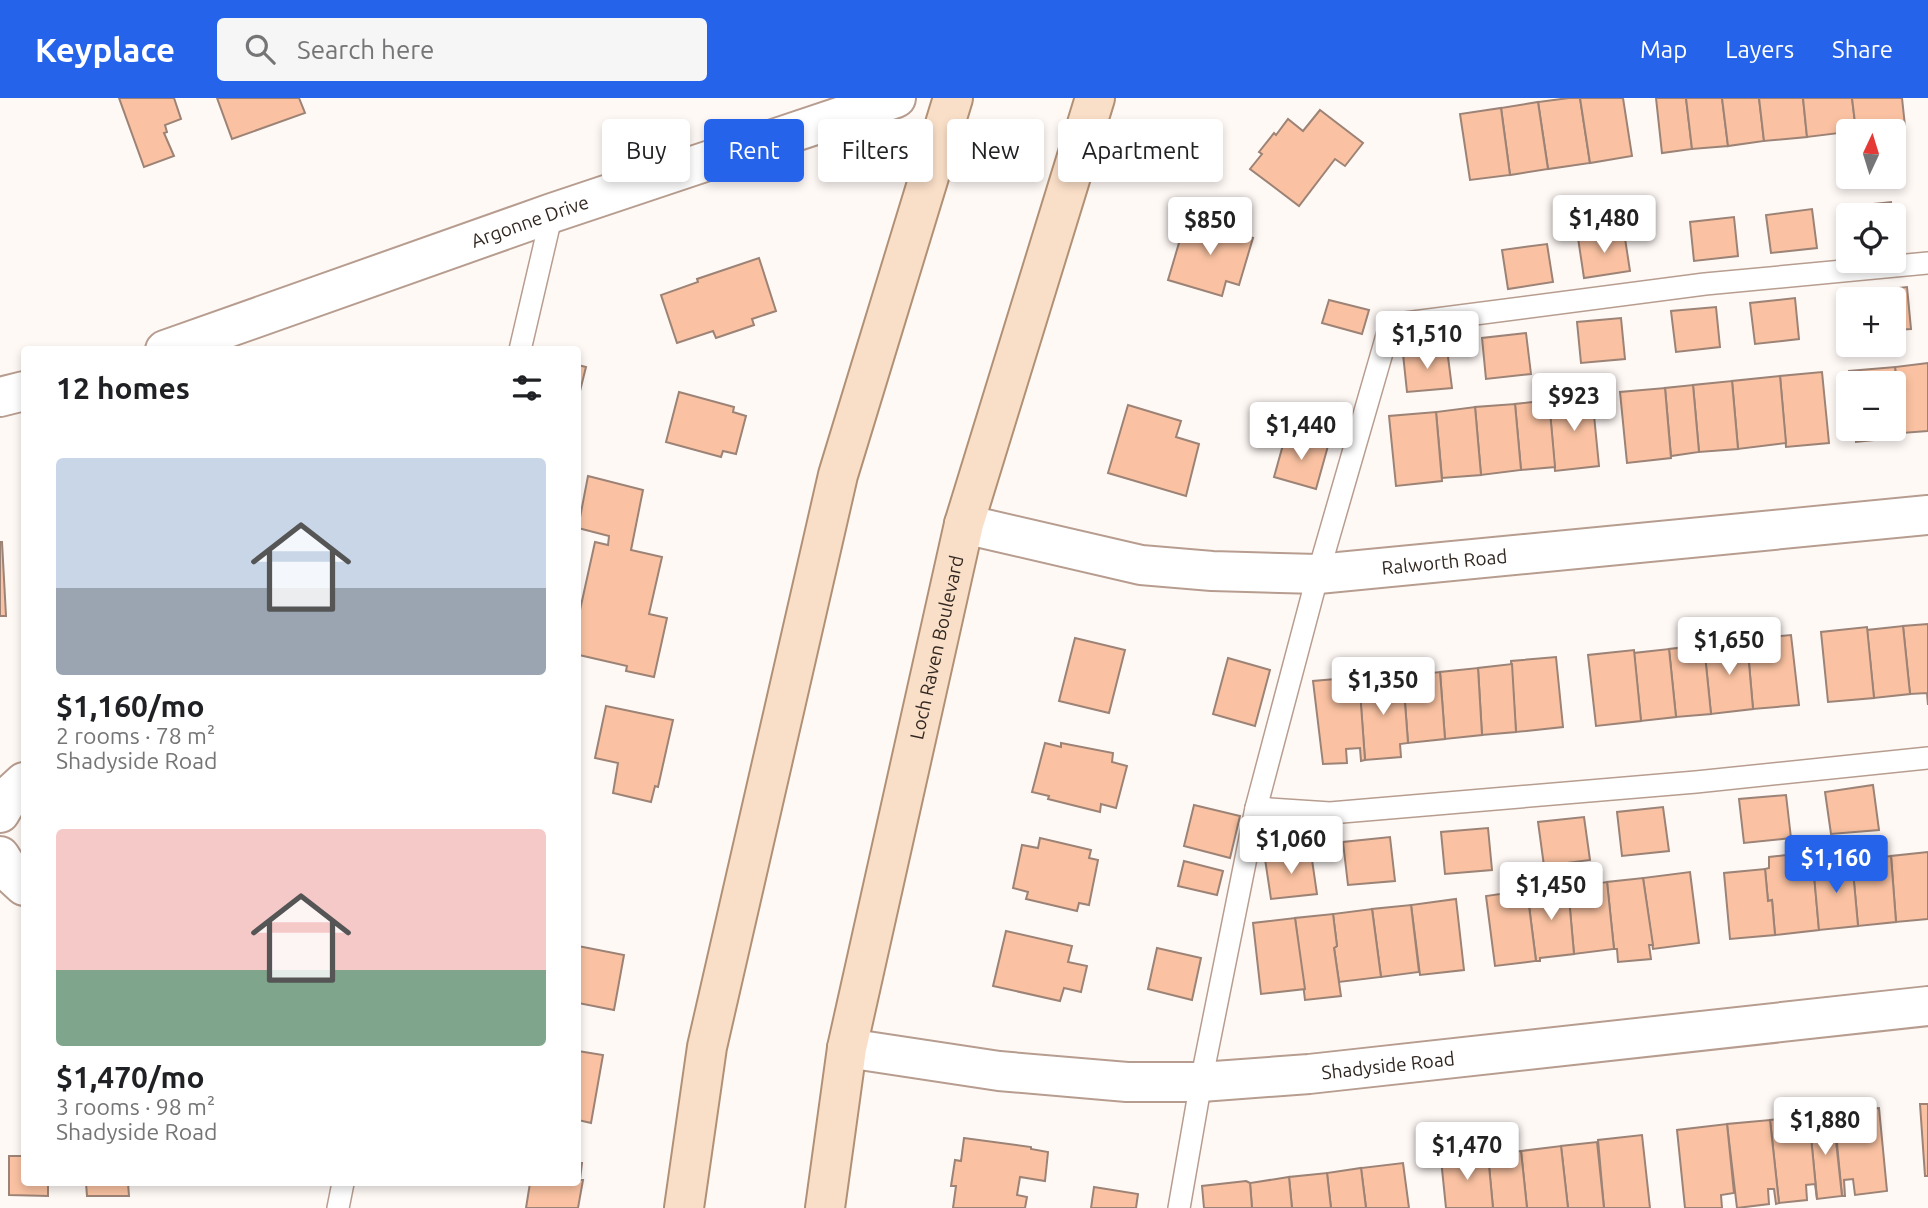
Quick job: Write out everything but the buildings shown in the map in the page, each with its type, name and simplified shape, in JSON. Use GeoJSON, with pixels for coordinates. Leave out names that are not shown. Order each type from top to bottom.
{"type":"FeatureCollection","features":[{"type":"Feature","properties":{"kind":"main road"},"geometry":{"type":"LineString","coordinates":[[684,1208],[708,1047],[838,475],[953,98]]}},
{"type":"Feature","properties":{"kind":"main road","name":"Loch Raven Boulevard"},"geometry":{"type":"LineString","coordinates":[[824,1208],[847,1048],[964,524],[1095,98]]}},
{"type":"Feature","properties":{"kind":"street","name":"Argonne Drive"},"geometry":{"type":"LineString","coordinates":[[176,346],[552,213],[896,98]]}},
{"type":"Feature","properties":{"kind":"street"},"geometry":{"type":"LineString","coordinates":[[0,397],[21,392]]}},
{"type":"Feature","properties":{"kind":"street","name":"Ralworth Road"},"geometry":{"type":"LineString","coordinates":[[964,524],[1141,565],[1318,574],[1928,516]]}},
{"type":"Feature","properties":{"kind":"street"},"geometry":{"type":"LineString","coordinates":[[0,813],[10,794],[21,785]]}},
{"type":"Feature","properties":{"kind":"street"},"geometry":{"type":"LineString","coordinates":[[0,856],[21,883]]}},
{"type":"Feature","properties":{"kind":"street","name":"Shadyside Road"},"geometry":{"type":"LineString","coordinates":[[847,1048],[999,1071],[1127,1082],[1201,1082],[1322,1073],[1928,1006]]}},
{"type":"Feature","properties":{"kind":"lane"},"geometry":{"type":"LineString","coordinates":[[521,346],[552,213]]}},
{"type":"Feature","properties":{"kind":"lane"},"geometry":{"type":"LineString","coordinates":[[1179,1208],[1201,1082],[1256,808],[1318,574],[1390,325],[1705,284],[1928,263]]}},
{"type":"Feature","properties":{"kind":"lane"},"geometry":{"type":"LineString","coordinates":[[1256,808],[1330,813],[1696,782],[1928,758]]}},
{"type":"Feature","properties":{"kind":"lane"},"geometry":{"type":"LineString","coordinates":[[338,1208],[342,1186]]}}]}
